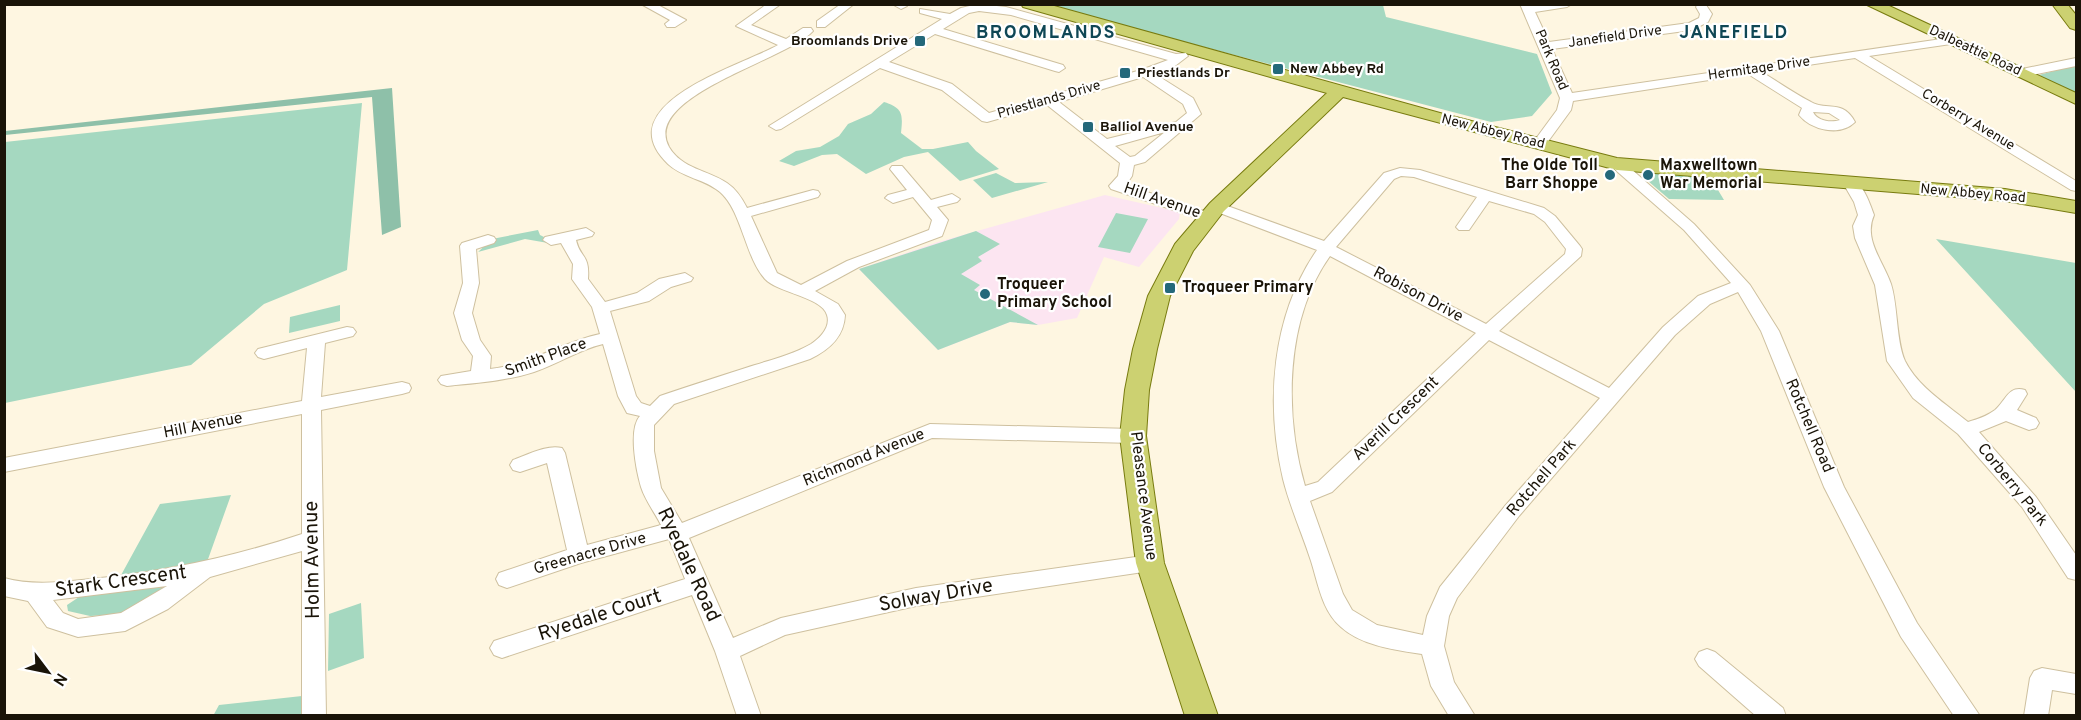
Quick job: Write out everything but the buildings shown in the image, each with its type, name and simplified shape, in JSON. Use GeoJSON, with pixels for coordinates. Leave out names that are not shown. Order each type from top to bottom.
{"type":"FeatureCollection","features":[{"type":"Feature","properties":{"kind":"main road","name":"New Abbey Road"},"geometry":{"type":"LineString","coordinates":[[1028,4],[1185,54],[1340,90],[1617,164],[2005,195],[2076,207]]}},
{"type":"Feature","properties":{"kind":"main road","name":"Dalbeattie Road"},"geometry":{"type":"LineString","coordinates":[[1872,4],[2076,99]]}},
{"type":"Feature","properties":{"kind":"main road"},"geometry":{"type":"LineString","coordinates":[[2059,4],[2076,25]]}},
{"type":"Feature","properties":{"kind":"main road","name":"Pleasance Avenue"},"geometry":{"type":"LineString","coordinates":[[1202,716],[1150,563],[1133,436],[1143,359],[1159,296],[1183,249],[1213,212],[1340,90]]}},
{"type":"Feature","properties":{"kind":"street"},"geometry":{"type":"LineString","coordinates":[[646,4],[680,20],[671,24]]}},
{"type":"Feature","properties":{"kind":"street"},"geometry":{"type":"LineString","coordinates":[[776,4],[742,26],[787,44]]}},
{"type":"Feature","properties":{"kind":"street"},"geometry":{"type":"LineString","coordinates":[[568,237],[570,248],[581,264],[580,279],[601,308],[630,402],[634,408],[652,413],[667,400],[804,355],[819,347],[831,337],[837,321],[834,309],[772,277],[728,190],[672,162],[661,146],[658,135],[662,121],[671,108],[686,95],[787,44],[849,4]]}},
{"type":"Feature","properties":{"kind":"street"},"geometry":{"type":"LineString","coordinates":[[1528,7],[1567,4]]}},
{"type":"Feature","properties":{"kind":"street"},"geometry":{"type":"LineString","coordinates":[[1699,6],[1716,4]]}},
{"type":"Feature","properties":{"kind":"street","name":"Janefield Drive"},"geometry":{"type":"LineString","coordinates":[[1546,46],[1692,26],[1704,20],[1706,14],[1699,6]]}},
{"type":"Feature","properties":{"kind":"street","name":"Park Road"},"geometry":{"type":"LineString","coordinates":[[1528,7],[1567,98],[1564,110],[1539,144]]}},
{"type":"Feature","properties":{"kind":"street"},"geometry":{"type":"LineString","coordinates":[[776,126],[965,10],[996,8],[1185,54]]}},
{"type":"Feature","properties":{"kind":"street"},"geometry":{"type":"LineString","coordinates":[[924,11],[950,18]]}},
{"type":"Feature","properties":{"kind":"street"},"geometry":{"type":"LineString","coordinates":[[933,29],[1059,68]]}},
{"type":"Feature","properties":{"kind":"street"},"geometry":{"type":"LineString","coordinates":[[740,37],[754,31]]}},
{"type":"Feature","properties":{"kind":"street","name":"Hermitage Drive"},"geometry":{"type":"LineString","coordinates":[[1567,98],[1951,40]]}},
{"type":"Feature","properties":{"kind":"street","name":"Priestlands Drive"},"geometry":{"type":"LineString","coordinates":[[879,63],[947,87],[987,118],[1167,66],[1185,54]]}},
{"type":"Feature","properties":{"kind":"street","name":"Corberry Avenue"},"geometry":{"type":"LineString","coordinates":[[1858,55],[2076,188]]}},
{"type":"Feature","properties":{"kind":"street"},"geometry":{"type":"LineString","coordinates":[[2022,73],[2076,62]]}},
{"type":"Feature","properties":{"kind":"street"},"geometry":{"type":"LineString","coordinates":[[1750,70],[1811,108]]}},
{"type":"Feature","properties":{"kind":"street"},"geometry":{"type":"LineString","coordinates":[[1050,101],[1127,162],[1140,159],[1194,114],[1192,106],[1145,73]]}},
{"type":"Feature","properties":{"kind":"street"},"geometry":{"type":"LineString","coordinates":[[1105,144],[1169,126],[1182,126]]}},
{"type":"Feature","properties":{"kind":"street","name":"Hill Avenue"},"geometry":{"type":"LineString","coordinates":[[1127,162],[1128,169],[1116,186],[1129,192],[1213,212]]}},
{"type":"Feature","properties":{"kind":"street","name":"Rotchell Road"},"geometry":{"type":"LineString","coordinates":[[1617,164],[1689,227],[1742,285],[1770,331],[1834,487],[1909,630],[1968,716]]}},
{"type":"Feature","properties":{"kind":"street"},"geometry":{"type":"LineString","coordinates":[[802,291],[853,264],[936,233],[940,220],[897,169]]}},
{"type":"Feature","properties":{"kind":"street"},"geometry":{"type":"LineString","coordinates":[[1432,646],[1367,633],[1348,621],[1337,604],[1299,497],[1288,453],[1284,388],[1289,331],[1300,293],[1327,248],[1389,176],[1400,172],[1415,173],[1486,194],[1464,227]]}},
{"type":"Feature","properties":{"kind":"street","name":"Corberry Park"},"geometry":{"type":"LineString","coordinates":[[1850,183],[1866,215],[1862,226],[1863,238],[1883,285],[1896,361],[1920,394],[1965,429],[2029,502],[2076,572]]}},
{"type":"Feature","properties":{"kind":"street"},"geometry":{"type":"LineString","coordinates":[[894,198],[917,192]]}},
{"type":"Feature","properties":{"kind":"street"},"geometry":{"type":"LineString","coordinates":[[741,214],[800,203],[813,194]]}},
{"type":"Feature","properties":{"kind":"street","name":"Averill Crescent"},"geometry":{"type":"LineString","coordinates":[[1299,497],[1325,487],[1487,332],[1573,256],[1574,249],[1550,219],[1539,211],[1486,194]]}},
{"type":"Feature","properties":{"kind":"street"},"geometry":{"type":"LineString","coordinates":[[928,206],[952,199]]}},
{"type":"Feature","properties":{"kind":"street","name":"Robison Drive"},"geometry":{"type":"LineString","coordinates":[[1213,212],[1327,248],[1612,397]]}},
{"type":"Feature","properties":{"kind":"street"},"geometry":{"type":"LineString","coordinates":[[551,240],[586,233]]}},
{"type":"Feature","properties":{"kind":"street"},"geometry":{"type":"LineString","coordinates":[[480,376],[482,356],[471,340],[463,313],[471,283],[468,246],[488,240]]}},
{"type":"Feature","properties":{"kind":"street"},"geometry":{"type":"LineString","coordinates":[[601,308],[643,297],[665,283],[685,278]]}},
{"type":"Feature","properties":{"kind":"street","name":"Rotchell Park"},"geometry":{"type":"LineString","coordinates":[[1462,716],[1443,686],[1432,646],[1438,616],[1448,593],[1512,511],[1670,331],[1704,300],[1742,285]]}},
{"type":"Feature","properties":{"kind":"street"},"geometry":{"type":"LineString","coordinates":[[264,353],[347,332]]}},
{"type":"Feature","properties":{"kind":"street","name":"Smith Place"},"geometry":{"type":"LineString","coordinates":[[447,380],[502,375],[529,367],[579,344],[610,337]]}},
{"type":"Feature","properties":{"kind":"street","name":"Holm Avenue"},"geometry":{"type":"LineString","coordinates":[[314,716],[311,405],[316,340]]}},
{"type":"Feature","properties":{"kind":"street","name":"Hill Avenue"},"geometry":{"type":"LineString","coordinates":[[4,465],[402,388]]}},
{"type":"Feature","properties":{"kind":"street"},"geometry":{"type":"LineString","coordinates":[[2018,394],[2006,413],[2029,423]]}},
{"type":"Feature","properties":{"kind":"street","name":"Ryedale Road"},"geometry":{"type":"LineString","coordinates":[[652,413],[644,423],[646,460],[651,488],[675,532],[728,651],[749,716]]}},
{"type":"Feature","properties":{"kind":"street","name":"Corberry Park"},"geometry":{"type":"LineString","coordinates":[[1965,429],[1996,420],[2006,413]]}},
{"type":"Feature","properties":{"kind":"street","name":"Richmond Avenue"},"geometry":{"type":"LineString","coordinates":[[675,532],[930,431],[1133,436]]}},
{"type":"Feature","properties":{"kind":"street"},"geometry":{"type":"LineString","coordinates":[[520,465],[555,453],[579,555]]}},
{"type":"Feature","properties":{"kind":"street","name":"Greenacre Drive"},"geometry":{"type":"LineString","coordinates":[[507,579],[579,555],[675,532]]}},
{"type":"Feature","properties":{"kind":"street","name":"Stark Crescent"},"geometry":{"type":"LineString","coordinates":[[4,586],[35,593],[122,585],[208,570],[265,555],[312,539]]}},
{"type":"Feature","properties":{"kind":"street","name":"Solway Drive"},"geometry":{"type":"LineString","coordinates":[[728,651],[781,627],[916,597],[1150,563]]}},
{"type":"Feature","properties":{"kind":"street","name":"Stark Crescent"},"geometry":{"type":"LineString","coordinates":[[35,593],[55,620],[78,628],[90,627],[125,622],[160,603],[208,570]]}},
{"type":"Feature","properties":{"kind":"street","name":"Ryedale Court"},"geometry":{"type":"LineString","coordinates":[[502,648],[698,584]]}},
{"type":"Feature","properties":{"kind":"street"},"geometry":{"type":"LineString","coordinates":[[1707,659],[1774,716]]}},
{"type":"Feature","properties":{"kind":"street"},"geometry":{"type":"LineString","coordinates":[[2036,716],[2042,678],[2076,684]]}},
{"type":"Feature","properties":{"kind":"shaded area","name":"Troqueer Primary School"},"geometry":{"type":"Polygon","coordinates":[[[1105,195],[1180,212],[1179,219],[1139,267],[1104,257],[1077,318],[1038,325],[1010,322],[938,350],[859,269],[938,242],[1105,195]]]}},
{"type":"Feature","properties":{"kind":"green space"},"geometry":{"type":"Polygon","coordinates":[[[1050,5],[1383,5],[1386,17],[1537,54],[1552,93],[1532,116],[1491,122],[1050,5]]]}},
{"type":"Feature","properties":{"kind":"green space"},"geometry":{"type":"Polygon","coordinates":[[[2076,65],[2076,92],[2071,92],[2039,75],[2076,65]]]}},
{"type":"Feature","properties":{"kind":"green space"},"geometry":{"type":"Polygon","coordinates":[[[392,88],[401,227],[382,235],[372,97],[5,135],[5,131],[392,88]]]}},
{"type":"Feature","properties":{"kind":"green space"},"geometry":{"type":"Polygon","coordinates":[[[884,102],[898,109],[902,116],[901,133],[922,149],[968,142],[999,169],[960,181],[928,152],[904,157],[866,174],[837,154],[822,155],[794,166],[779,161],[796,151],[820,147],[839,136],[848,124],[871,114],[884,102]]]}},
{"type":"Feature","properties":{"kind":"green space"},"geometry":{"type":"Polygon","coordinates":[[[362,103],[347,270],[264,304],[191,365],[5,403],[5,142],[362,103]]]}},
{"type":"Feature","properties":{"kind":"green space"},"geometry":{"type":"Polygon","coordinates":[[[1656,170],[1709,175],[1724,200],[1669,199],[1648,181],[1654,179],[1656,170]]]}},
{"type":"Feature","properties":{"kind":"green space"},"geometry":{"type":"Polygon","coordinates":[[[996,173],[1015,183],[1048,182],[992,198],[973,180],[996,173]]]}},
{"type":"Feature","properties":{"kind":"green space"},"geometry":{"type":"Polygon","coordinates":[[[1116,213],[1148,219],[1130,253],[1098,247],[1116,213]]]}},
{"type":"Feature","properties":{"kind":"green space"},"geometry":{"type":"Polygon","coordinates":[[[538,230],[540,235],[548,239],[548,243],[525,239],[478,252],[492,239],[538,230]]]}},
{"type":"Feature","properties":{"kind":"green space"},"geometry":{"type":"Polygon","coordinates":[[[976,231],[1000,244],[978,257],[982,261],[961,274],[980,285],[974,290],[1038,325],[1010,322],[938,350],[859,269],[976,231]]]}},
{"type":"Feature","properties":{"kind":"green space"},"geometry":{"type":"Polygon","coordinates":[[[1936,239],[2076,263],[2076,392],[1936,239]]]}},
{"type":"Feature","properties":{"kind":"green space"},"geometry":{"type":"Polygon","coordinates":[[[340,305],[340,321],[289,333],[290,317],[340,305]]]}},
{"type":"Feature","properties":{"kind":"green space"},"geometry":{"type":"Polygon","coordinates":[[[231,495],[207,562],[120,577],[160,504],[231,495]]]}},
{"type":"Feature","properties":{"kind":"green space"},"geometry":{"type":"Polygon","coordinates":[[[179,580],[129,614],[90,616],[68,611],[67,605],[82,595],[179,580]]]}},
{"type":"Feature","properties":{"kind":"green space"},"geometry":{"type":"Polygon","coordinates":[[[361,603],[364,658],[328,671],[329,614],[361,603]]]}},
{"type":"Feature","properties":{"kind":"green space"},"geometry":{"type":"Polygon","coordinates":[[[302,696],[303,715],[213,716],[219,705],[302,696]]]}},
{"type":"Feature","properties":{"kind":"place","name":"Broomlands Drive"},"geometry":{"type":"Point","coordinates":[920,41]}},
{"type":"Feature","properties":{"kind":"place","name":"New Abbey Rd"},"geometry":{"type":"Point","coordinates":[1278,69]}},
{"type":"Feature","properties":{"kind":"place","name":"Priestlands Dr"},"geometry":{"type":"Point","coordinates":[1125,73]}},
{"type":"Feature","properties":{"kind":"place","name":"Balliol Avenue"},"geometry":{"type":"Point","coordinates":[1088,127]}},
{"type":"Feature","properties":{"kind":"place","name":"The Olde Toll Barr Shoppe"},"geometry":{"type":"Point","coordinates":[1610,175]}},
{"type":"Feature","properties":{"kind":"place","name":"Maxwelltown War Memorial"},"geometry":{"type":"Point","coordinates":[1648,175]}},
{"type":"Feature","properties":{"kind":"place","name":"Troqueer Primary"},"geometry":{"type":"Point","coordinates":[1170,288]}},
{"type":"Feature","properties":{"kind":"place","name":"Troqueer Primary School"},"geometry":{"type":"Point","coordinates":[985,294]}},
{"type":"Feature","properties":{"kind":"district","name":"BROOMLANDS"},"geometry":{"type":"Point","coordinates":[1046,33]}},
{"type":"Feature","properties":{"kind":"district","name":"JANEFIELD"},"geometry":{"type":"Point","coordinates":[1734,33]}}]}
